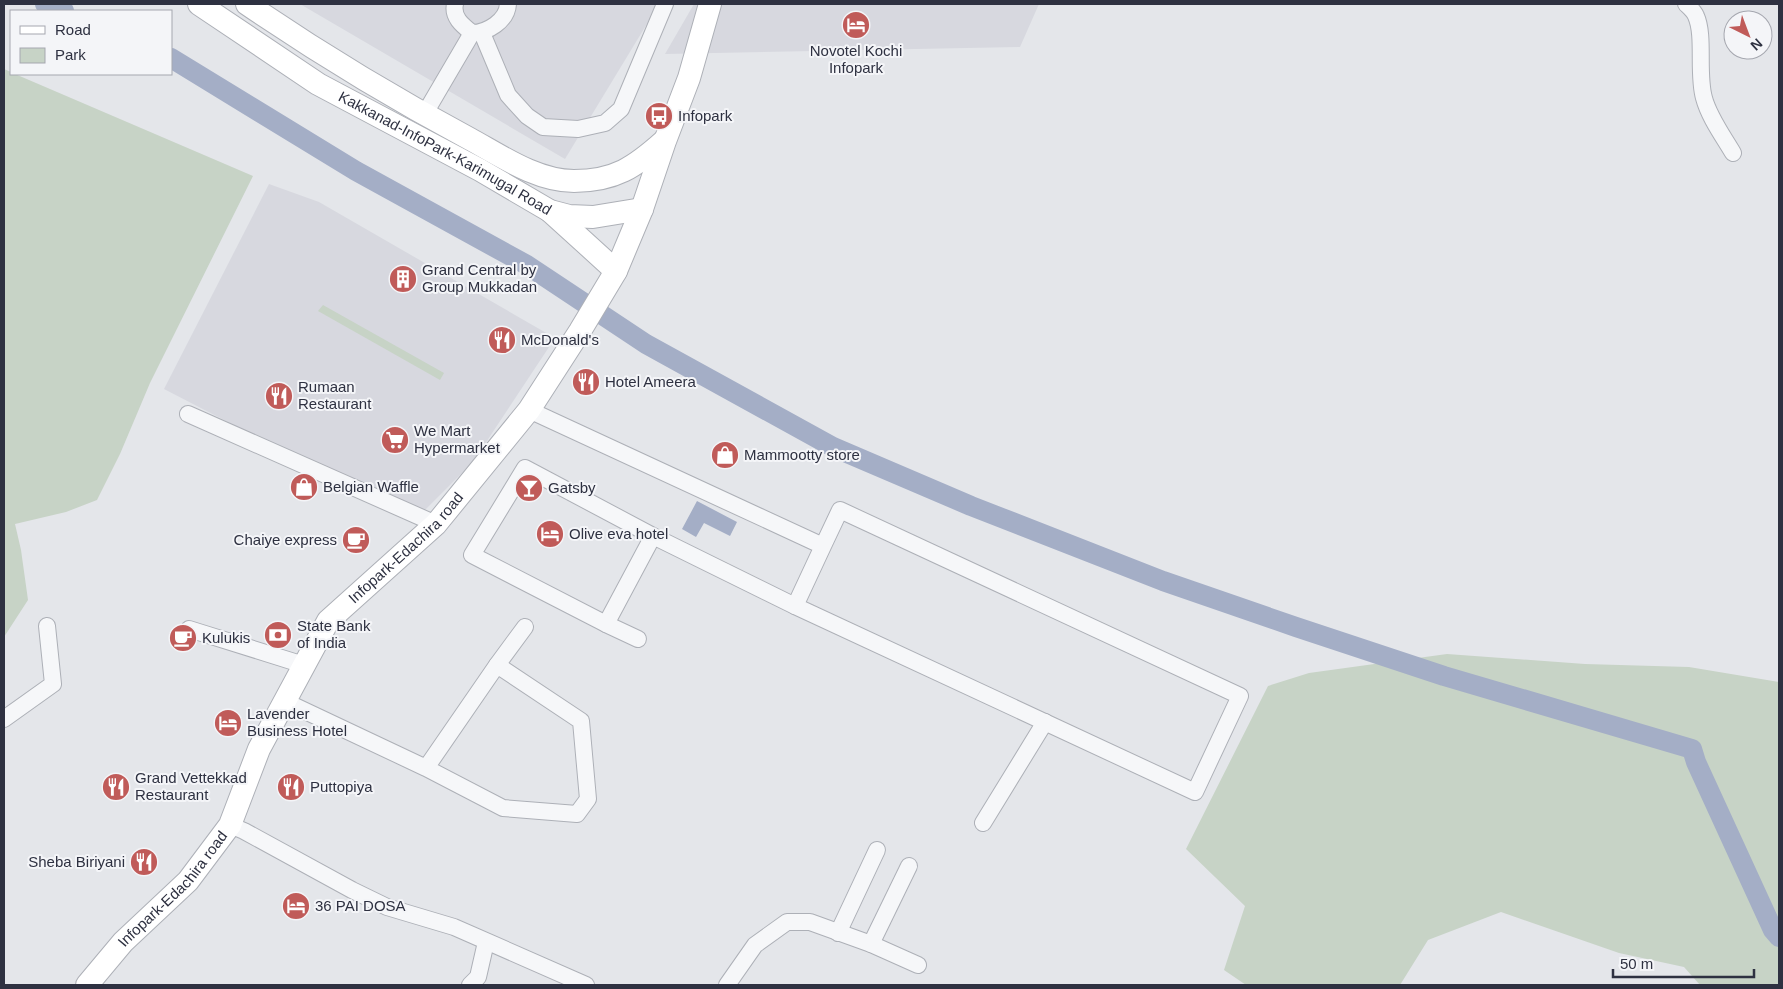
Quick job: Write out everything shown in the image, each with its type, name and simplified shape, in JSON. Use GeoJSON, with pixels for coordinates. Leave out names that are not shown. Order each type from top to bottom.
{"type":"FeatureCollection","features":[{"type":"Feature","properties":{"kind":"main road","name":"Kakkanad-InfoPark-Karimugal Road"},"geometry":{"type":"LineString","coordinates":[[199,4],[318,84],[480,170],[550,212],[593,218],[642,209],[665,141],[690,78],[710,4]]}},
{"type":"Feature","properties":{"kind":"main road","name":"Kakkanad-InfoPark-Karimugal Road"},"geometry":{"type":"LineString","coordinates":[[250,6],[332,61],[424,115],[527,170],[553,180],[574,182],[611,176],[637,165],[665,141]]}},
{"type":"Feature","properties":{"kind":"main road"},"geometry":{"type":"LineString","coordinates":[[237,30],[250,6]]}},
{"type":"Feature","properties":{"kind":"main road","name":"Infopark-Edachira road"},"geometry":{"type":"LineString","coordinates":[[87,985],[123,942],[188,881],[230,825],[258,748],[328,621],[436,524],[529,410],[580,331],[613,275],[642,209]]}},
{"type":"Feature","properties":{"kind":"main road"},"geometry":{"type":"LineString","coordinates":[[550,212],[613,275]]}},
{"type":"Feature","properties":{"kind":"street"},"geometry":{"type":"LineString","coordinates":[[456,4],[454,8],[457,20],[477,33],[508,95],[527,116],[543,127],[578,129],[605,123],[621,108],[665,4]]}},
{"type":"Feature","properties":{"kind":"street"},"geometry":{"type":"LineString","coordinates":[[424,115],[477,33],[495,25],[507,9],[508,4]]}},
{"type":"Feature","properties":{"kind":"street"},"geometry":{"type":"LineString","coordinates":[[1686,4],[1696,14],[1699,27],[1701,78],[1704,98],[1716,125],[1733,153]]}},
{"type":"Feature","properties":{"kind":"street"},"geometry":{"type":"LineString","coordinates":[[529,410],[823,546]]}},
{"type":"Feature","properties":{"kind":"street"},"geometry":{"type":"LineString","coordinates":[[188,414],[436,524]]}},
{"type":"Feature","properties":{"kind":"street"},"geometry":{"type":"LineString","coordinates":[[638,639],[472,555],[525,468],[653,536],[795,606],[1195,792],[1240,696],[840,510],[795,606]]}},
{"type":"Feature","properties":{"kind":"street"},"geometry":{"type":"LineString","coordinates":[[606,624],[653,536]]}},
{"type":"Feature","properties":{"kind":"street"},"geometry":{"type":"LineString","coordinates":[[4,719],[53,684],[47,626]]}},
{"type":"Feature","properties":{"kind":"street"},"geometry":{"type":"LineString","coordinates":[[426,768],[525,627]]}},
{"type":"Feature","properties":{"kind":"street"},"geometry":{"type":"LineString","coordinates":[[188,629],[304,665]]}},
{"type":"Feature","properties":{"kind":"street"},"geometry":{"type":"LineString","coordinates":[[284,701],[426,768],[503,808],[577,814],[588,799],[581,721],[497,665]]}},
{"type":"Feature","properties":{"kind":"street"},"geometry":{"type":"LineString","coordinates":[[983,823],[1045,722]]}},
{"type":"Feature","properties":{"kind":"street"},"geometry":{"type":"LineString","coordinates":[[230,825],[388,908],[454,927],[586,985]]}},
{"type":"Feature","properties":{"kind":"street"},"geometry":{"type":"LineString","coordinates":[[838,933],[877,850]]}},
{"type":"Feature","properties":{"kind":"street"},"geometry":{"type":"LineString","coordinates":[[871,944],[909,866]]}},
{"type":"Feature","properties":{"kind":"street"},"geometry":{"type":"LineString","coordinates":[[727,985],[756,945],[787,922],[810,922],[871,944],[918,965]]}},
{"type":"Feature","properties":{"kind":"street"},"geometry":{"type":"LineString","coordinates":[[470,985],[478,977],[486,942]]}},
{"type":"Feature","properties":{"kind":"shaded area"},"geometry":{"type":"Polygon","coordinates":[[[300,4],[659,4],[565,159],[300,4]]]}},
{"type":"Feature","properties":{"kind":"shaded area","name":"Novotel Kochi Infopark"},"geometry":{"type":"Polygon","coordinates":[[[694,4],[1039,4],[1020,47],[665,54],[694,4]]]}},
{"type":"Feature","properties":{"kind":"shaded area"},"geometry":{"type":"Polygon","coordinates":[[[269,184],[319,202],[555,338],[473,462],[416,519],[164,389],[269,184]]]}},
{"type":"Feature","properties":{"kind":"green space"},"geometry":{"type":"Polygon","coordinates":[[[4,69],[10,72],[10,75],[17,75],[253,176],[150,383],[120,454],[97,500],[66,512],[15,524],[21,550],[28,600],[4,637],[4,69]]]}},
{"type":"Feature","properties":{"kind":"green space"},"geometry":{"type":"Polygon","coordinates":[[[323,305],[444,373],[440,380],[318,311],[323,305]]]}},
{"type":"Feature","properties":{"kind":"green space"},"geometry":{"type":"Polygon","coordinates":[[[1447,654],[1585,664],[1689,667],[1779,682],[1779,985],[1700,985],[1684,967],[1619,953],[1501,912],[1428,940],[1400,985],[1246,985],[1224,970],[1245,906],[1186,849],[1268,686],[1309,673],[1447,654]]]}},
{"type":"Feature","properties":{"kind":"water"},"geometry":{"type":"Polygon","coordinates":[[[697,501],[737,522],[730,536],[704,523],[696,537],[682,529],[697,501]]]}},
{"type":"Feature","properties":{"kind":"waterway"},"geometry":{"type":"LineString","coordinates":[[45,4],[61,10]]}},
{"type":"Feature","properties":{"kind":"waterway"},"geometry":{"type":"LineString","coordinates":[[172,59],[356,171],[527,265],[646,344],[833,447],[971,506],[1163,581],[1444,676],[1692,749],[1696,762],[1773,930],[1779,937]]}},
{"type":"Feature","properties":{"kind":"place","name":"Novotel Kochi Infopark"},"geometry":{"type":"Point","coordinates":[856,25]}},
{"type":"Feature","properties":{"kind":"place","name":"Infopark"},"geometry":{"type":"Point","coordinates":[659,116]}},
{"type":"Feature","properties":{"kind":"place","name":"Grand Central by Group Mukkadan"},"geometry":{"type":"Point","coordinates":[403,279]}},
{"type":"Feature","properties":{"kind":"place","name":"McDonald's"},"geometry":{"type":"Point","coordinates":[502,340]}},
{"type":"Feature","properties":{"kind":"place","name":"Hotel Ameera"},"geometry":{"type":"Point","coordinates":[586,382]}},
{"type":"Feature","properties":{"kind":"place","name":"Rumaan Restaurant"},"geometry":{"type":"Point","coordinates":[279,396]}},
{"type":"Feature","properties":{"kind":"place","name":"We Mart Hypermarket"},"geometry":{"type":"Point","coordinates":[395,440]}},
{"type":"Feature","properties":{"kind":"place","name":"Mammootty store"},"geometry":{"type":"Point","coordinates":[725,455]}},
{"type":"Feature","properties":{"kind":"place","name":"Belgian Waffle"},"geometry":{"type":"Point","coordinates":[304,487]}},
{"type":"Feature","properties":{"kind":"place","name":"Gatsby"},"geometry":{"type":"Point","coordinates":[529,488]}},
{"type":"Feature","properties":{"kind":"place","name":"Olive eva hotel"},"geometry":{"type":"Point","coordinates":[550,534]}},
{"type":"Feature","properties":{"kind":"place","name":"Chaiye express"},"geometry":{"type":"Point","coordinates":[356,540]}},
{"type":"Feature","properties":{"kind":"place","name":"State Bank of India"},"geometry":{"type":"Point","coordinates":[278,635]}},
{"type":"Feature","properties":{"kind":"place","name":"Kulukis"},"geometry":{"type":"Point","coordinates":[183,638]}},
{"type":"Feature","properties":{"kind":"place","name":"Lavender Business Hotel"},"geometry":{"type":"Point","coordinates":[228,723]}},
{"type":"Feature","properties":{"kind":"place","name":"Grand Vettekkad Restaurant"},"geometry":{"type":"Point","coordinates":[116,787]}},
{"type":"Feature","properties":{"kind":"place","name":"Puttopiya"},"geometry":{"type":"Point","coordinates":[291,787]}},
{"type":"Feature","properties":{"kind":"place","name":"Sheba Biriyani"},"geometry":{"type":"Point","coordinates":[144,862]}},
{"type":"Feature","properties":{"kind":"place","name":"36 PAI DOSA"},"geometry":{"type":"Point","coordinates":[296,906]}}]}
